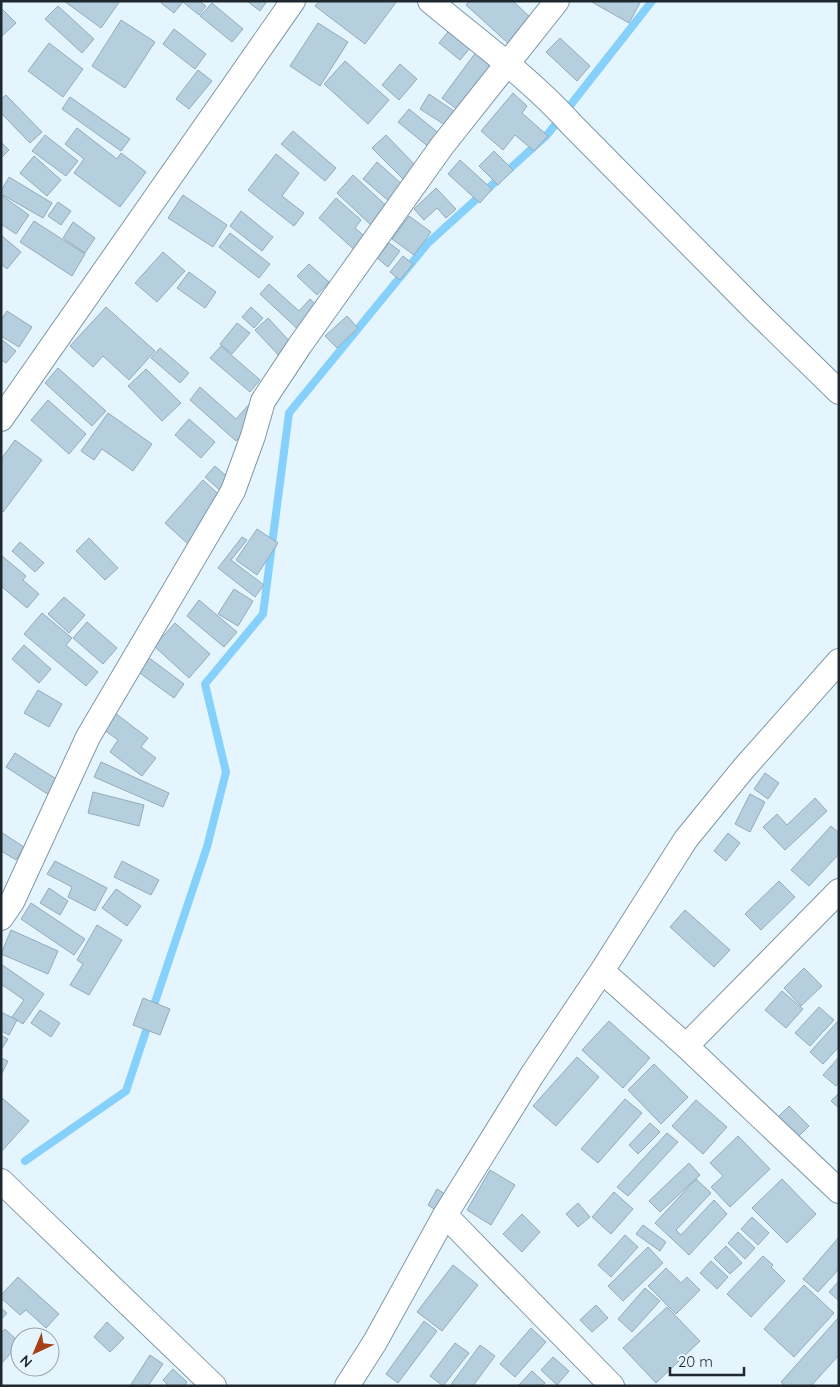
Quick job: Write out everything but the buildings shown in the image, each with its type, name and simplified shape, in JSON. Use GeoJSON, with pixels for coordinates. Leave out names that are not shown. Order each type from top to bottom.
{"type":"FeatureCollection","features":[{"type":"Feature","properties":{"kind":"street"},"geometry":{"type":"LineString","coordinates":[[2,418],[293,1]]}},
{"type":"Feature","properties":{"kind":"street"},"geometry":{"type":"LineString","coordinates":[[430,1],[556,107],[758,313],[839,392]]}},
{"type":"Feature","properties":{"kind":"street"},"geometry":{"type":"LineString","coordinates":[[1,918],[12,902],[88,737],[233,490],[253,436],[263,401],[300,345],[442,146],[557,1]]}},
{"type":"Feature","properties":{"kind":"street"},"geometry":{"type":"LineString","coordinates":[[347,1386],[375,1342],[446,1215],[532,1074],[602,971],[686,840],[744,768],[839,661]]}},
{"type":"Feature","properties":{"kind":"street"},"geometry":{"type":"LineString","coordinates":[[686,1046],[839,891]]}},
{"type":"Feature","properties":{"kind":"street"},"geometry":{"type":"LineString","coordinates":[[602,971],[686,1046],[839,1191]]}},
{"type":"Feature","properties":{"kind":"street"},"geometry":{"type":"LineString","coordinates":[[1,1181],[214,1386]]}},
{"type":"Feature","properties":{"kind":"street"},"geometry":{"type":"LineString","coordinates":[[446,1215],[612,1386]]}},
{"type":"Feature","properties":{"kind":"waterway"},"geometry":{"type":"LineString","coordinates":[[152,1011],[207,847],[226,772],[205,684],[263,614],[289,413],[428,243],[547,135],[652,1]]}},
{"type":"Feature","properties":{"kind":"waterway"},"geometry":{"type":"LineString","coordinates":[[25,1161],[126,1091],[149,1022]]}}]}
